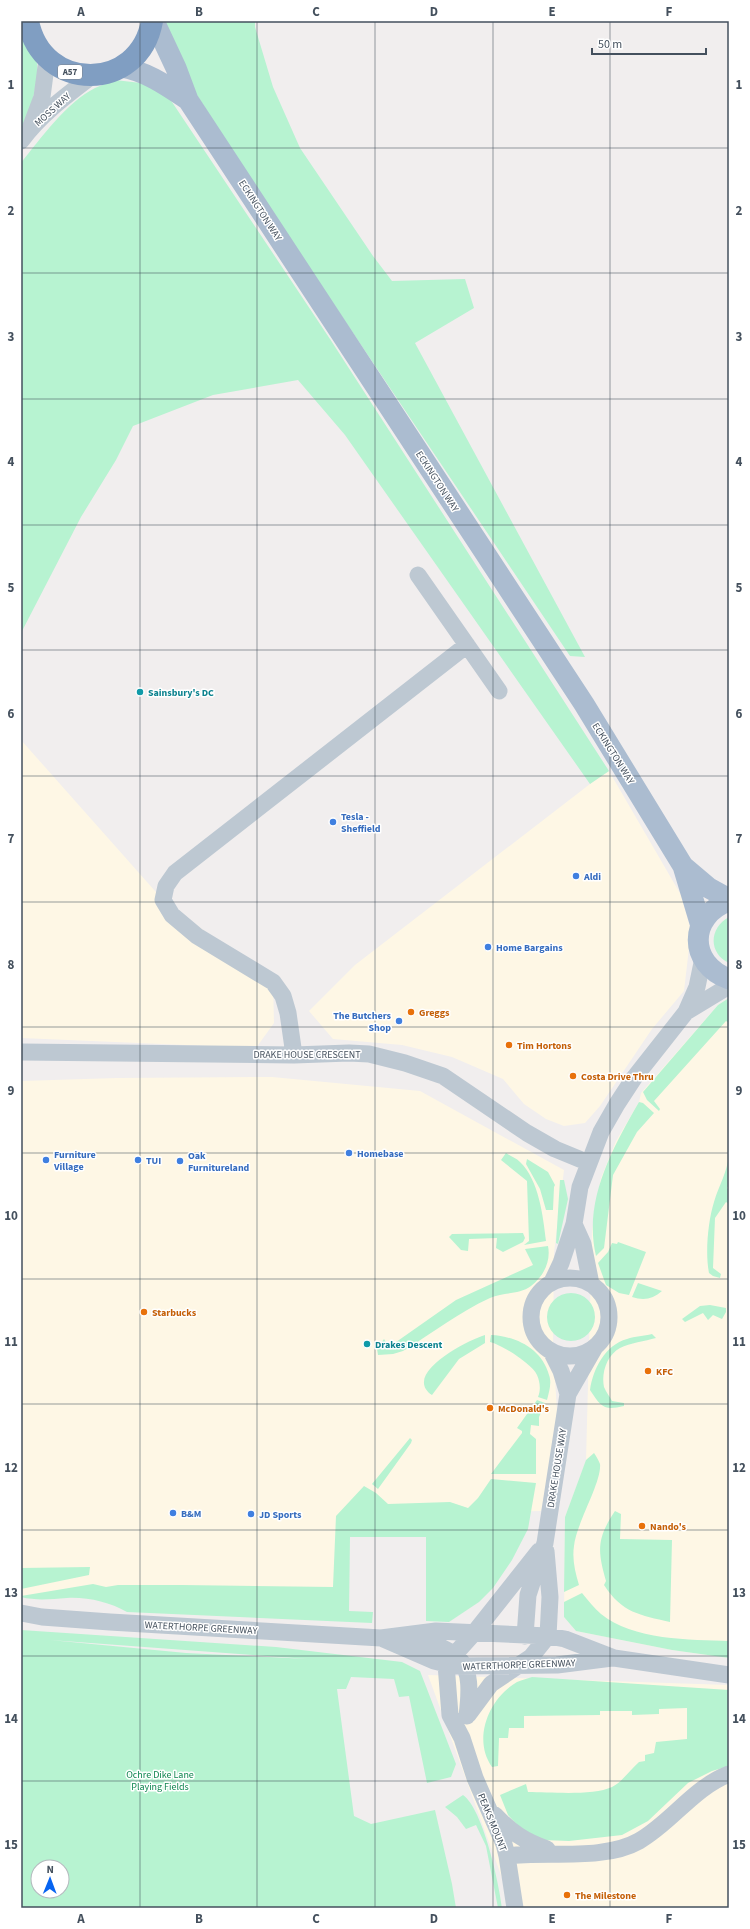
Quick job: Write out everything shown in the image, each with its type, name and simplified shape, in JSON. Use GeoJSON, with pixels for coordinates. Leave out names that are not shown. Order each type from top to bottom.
{"type":"FeatureCollection","features":[{"type":"Feature","properties":{"kind":"highway","name":"A57"},"geometry":{"type":"LineString","coordinates":[[27,30],[39,49],[48,59],[61,68],[76,74],[92,76],[121,68],[134,58],[143,46],[150,32],[153,21]]}},
{"type":"Feature","properties":{"kind":"main road","name":"ECKINGTON WAY"},"geometry":{"type":"LineString","coordinates":[[153,21],[176,68],[188,100],[584,704],[683,866],[701,926]]}},
{"type":"Feature","properties":{"kind":"main road","name":"ECKINGTON WAY"},"geometry":{"type":"LineString","coordinates":[[121,68],[133,69],[159,81],[188,100]]}},
{"type":"Feature","properties":{"kind":"main road","name":"ECKINGTON WAY"},"geometry":{"type":"LineString","coordinates":[[683,866],[710,888],[729,900]]}},
{"type":"Feature","properties":{"kind":"main road"},"geometry":{"type":"LineString","coordinates":[[729,900],[718,905],[708,914],[701,926],[698,942],[703,958],[709,967],[718,974],[729,978]]}},
{"type":"Feature","properties":{"kind":"street","name":"MOSS WAY"},"geometry":{"type":"LineString","coordinates":[[26,134],[42,96],[48,59]]}},
{"type":"Feature","properties":{"kind":"street","name":"MOSS WAY"},"geometry":{"type":"LineString","coordinates":[[26,134],[68,94],[92,76]]}},
{"type":"Feature","properties":{"kind":"street"},"geometry":{"type":"LineString","coordinates":[[418,575],[500,691]]}},
{"type":"Feature","properties":{"kind":"street"},"geometry":{"type":"LineString","coordinates":[[294,1055],[285,1002],[283,996],[273,982],[197,936],[172,916],[163,900],[166,886],[176,873],[468,645]]}},
{"type":"Feature","properties":{"kind":"street","name":"DRAKE HOUSE WAY"},"geometry":{"type":"LineString","coordinates":[[568,1394],[560,1371],[550,1351],[542,1344],[536,1335],[532,1323],[532,1310],[536,1298],[543,1289],[552,1282],[561,1263],[574,1224],[580,1187],[601,1132],[616,1104],[651,1055],[686,1012],[697,987],[703,958]]}},
{"type":"Feature","properties":{"kind":"street","name":"DRAKE HOUSE WAY"},"geometry":{"type":"LineString","coordinates":[[686,1012],[729,986]]}},
{"type":"Feature","properties":{"kind":"street","name":"DRAKE HOUSE CRESCENT"},"geometry":{"type":"LineString","coordinates":[[21,1052],[294,1055],[350,1053],[369,1054],[405,1063],[443,1076],[526,1133],[555,1149],[589,1163]]}},
{"type":"Feature","properties":{"kind":"street"},"geometry":{"type":"LineString","coordinates":[[552,1282],[572,1278],[591,1284],[583,1244],[574,1224]]}},
{"type":"Feature","properties":{"kind":"street","name":"DRAKE HOUSE WAY"},"geometry":{"type":"LineString","coordinates":[[525,1636],[528,1595],[545,1543],[568,1394],[595,1347],[606,1332],[609,1322],[609,1312],[606,1302],[600,1292],[591,1284]]}},
{"type":"Feature","properties":{"kind":"street"},"geometry":{"type":"LineString","coordinates":[[550,1351],[561,1355],[573,1356],[585,1354],[595,1347]]}},
{"type":"Feature","properties":{"kind":"street"},"geometry":{"type":"LineString","coordinates":[[450,1659],[474,1633],[545,1543]]}},
{"type":"Feature","properties":{"kind":"street","name":"DRAKE HOUSE WAY"},"geometry":{"type":"LineString","coordinates":[[545,1543],[550,1597],[548,1636]]}},
{"type":"Feature","properties":{"kind":"street","name":"WATERTHORPE GREENWAY"},"geometry":{"type":"LineString","coordinates":[[21,1613],[42,1617],[381,1638],[436,1631],[548,1636],[565,1639],[614,1658],[729,1675]]}},
{"type":"Feature","properties":{"kind":"street"},"geometry":{"type":"LineString","coordinates":[[406,1634],[432,1643],[450,1659],[466,1666],[468,1684],[468,1715],[462,1738]]}},
{"type":"Feature","properties":{"kind":"street"},"geometry":{"type":"LineString","coordinates":[[525,1636],[538,1651],[589,1661]]}},
{"type":"Feature","properties":{"kind":"street"},"geometry":{"type":"LineString","coordinates":[[468,1715],[490,1684],[517,1667],[538,1651],[548,1636]]}},
{"type":"Feature","properties":{"kind":"street","name":"WATERTHORPE GREENWAY"},"geometry":{"type":"LineString","coordinates":[[381,1638],[434,1661],[450,1659]]}},
{"type":"Feature","properties":{"kind":"street","name":"WATERTHORPE GREENWAY"},"geometry":{"type":"LineString","coordinates":[[466,1666],[517,1667],[560,1665],[614,1658]]}},
{"type":"Feature","properties":{"kind":"street","name":"PEAKS MOUNT"},"geometry":{"type":"LineString","coordinates":[[450,1659],[450,1715],[462,1738],[475,1778],[507,1856],[515,1908]]}},
{"type":"Feature","properties":{"kind":"street"},"geometry":{"type":"LineString","coordinates":[[507,1856],[536,1853],[610,1851],[639,1841],[660,1826],[712,1781],[729,1774]]}},
{"type":"Feature","properties":{"kind":"street"},"geometry":{"type":"LineString","coordinates":[[488,1808],[506,1827],[526,1842],[558,1853]]}},
{"type":"Feature","properties":{"kind":"shaded area"},"geometry":{"type":"Polygon","coordinates":[[[21,740],[163,900],[273,982],[274,1023],[256,1048],[21,1038],[21,740]]]}},
{"type":"Feature","properties":{"kind":"shaded area"},"geometry":{"type":"Polygon","coordinates":[[[609,771],[681,895],[691,931],[684,991],[652,1029],[600,1106],[585,1123],[564,1126],[546,1119],[524,1104],[503,1079],[452,1057],[402,1045],[333,1039],[309,1011],[355,965],[590,784],[609,771]]]}},
{"type":"Feature","properties":{"kind":"shaded area"},"geometry":{"type":"Polygon","coordinates":[[[729,998],[729,1658],[672,1650],[576,1631],[564,1617],[565,1517],[586,1461],[592,1231],[601,1178],[616,1141],[639,1102],[641,1093],[718,1005],[729,998]]]}},
{"type":"Feature","properties":{"kind":"shaded area"},"geometry":{"type":"Polygon","coordinates":[[[272,1077],[420,1091],[564,1170],[554,1253],[553,1347],[558,1427],[541,1511],[344,1516],[343,1588],[21,1596],[21,1081],[117,1078],[272,1077]]]}},
{"type":"Feature","properties":{"kind":"shaded area"},"geometry":{"type":"Polygon","coordinates":[[[428,1675],[729,1685],[729,1908],[513,1908],[428,1675]]]}},
{"type":"Feature","properties":{"kind":"green space"},"geometry":{"type":"Polygon","coordinates":[[[163,21],[255,21],[255,27],[273,87],[300,148],[373,256],[392,281],[465,279],[474,308],[415,343],[585,657],[570,656],[259,193],[195,92],[163,21]]]}},
{"type":"Feature","properties":{"kind":"green space"},"geometry":{"type":"Polygon","coordinates":[[[21,39],[25,41],[37,63],[38,75],[30,113],[21,129],[21,39]]]}},
{"type":"Feature","properties":{"kind":"green space"},"geometry":{"type":"Polygon","coordinates":[[[115,80],[141,83],[168,96],[330,339],[609,771],[590,784],[345,435],[298,380],[213,395],[133,426],[116,460],[81,517],[21,633],[21,163],[55,122],[74,102],[95,88],[115,80]]]}},
{"type":"Feature","properties":{"kind":"green space"},"geometry":{"type":"Polygon","coordinates":[[[729,917],[729,963],[722,959],[717,953],[714,947],[714,940],[718,927],[729,917]]]}},
{"type":"Feature","properties":{"kind":"green space"},"geometry":{"type":"Polygon","coordinates":[[[729,998],[729,1023],[726,1021],[654,1101],[660,1109],[659,1111],[647,1100],[643,1092],[718,1005],[729,998]]]}},
{"type":"Feature","properties":{"kind":"green space"},"geometry":{"type":"Polygon","coordinates":[[[639,1102],[643,1103],[654,1113],[637,1132],[613,1175],[604,1248],[596,1256],[593,1236],[593,1215],[602,1176],[619,1138],[639,1102]]]}},
{"type":"Feature","properties":{"kind":"green space"},"geometry":{"type":"Polygon","coordinates":[[[506,1153],[517,1159],[532,1178],[539,1199],[546,1241],[524,1245],[529,1241],[527,1181],[501,1160],[506,1153]]]}},
{"type":"Feature","properties":{"kind":"green space"},"geometry":{"type":"Polygon","coordinates":[[[729,1155],[729,1185],[727,1188],[729,1190],[729,1204],[726,1202],[715,1218],[713,1268],[721,1274],[720,1278],[709,1273],[707,1256],[708,1237],[712,1210],[727,1168],[729,1155]]]}},
{"type":"Feature","properties":{"kind":"green space"},"geometry":{"type":"Polygon","coordinates":[[[527,1159],[548,1172],[555,1185],[553,1210],[546,1210],[540,1189],[526,1164],[527,1159]]]}},
{"type":"Feature","properties":{"kind":"green space"},"geometry":{"type":"Polygon","coordinates":[[[560,1180],[564,1180],[568,1199],[558,1244],[556,1243],[560,1180]]]}},
{"type":"Feature","properties":{"kind":"green space"},"geometry":{"type":"Polygon","coordinates":[[[523,1233],[525,1238],[523,1242],[503,1252],[496,1248],[497,1238],[469,1239],[468,1251],[461,1250],[449,1237],[452,1234],[523,1233]]]}},
{"type":"Feature","properties":{"kind":"green space"},"geometry":{"type":"Polygon","coordinates":[[[618,1242],[646,1252],[629,1295],[619,1293],[606,1285],[598,1263],[608,1252],[612,1243],[617,1244],[618,1242]]]}},
{"type":"Feature","properties":{"kind":"green space"},"geometry":{"type":"Polygon","coordinates":[[[548,1246],[549,1252],[546,1268],[540,1278],[531,1286],[521,1291],[490,1298],[457,1316],[403,1351],[393,1354],[378,1355],[377,1349],[384,1339],[389,1347],[456,1300],[533,1265],[525,1249],[548,1246]]]}},
{"type":"Feature","properties":{"kind":"green space"},"geometry":{"type":"Polygon","coordinates":[[[638,1283],[662,1291],[655,1296],[648,1298],[640,1299],[632,1297],[638,1283]]]}},
{"type":"Feature","properties":{"kind":"green space"},"geometry":{"type":"Polygon","coordinates":[[[566,1293],[576,1293],[588,1300],[595,1312],[595,1322],[588,1334],[576,1341],[566,1341],[558,1337],[551,1330],[547,1322],[547,1312],[551,1304],[558,1297],[566,1293]]]}},
{"type":"Feature","properties":{"kind":"green space"},"geometry":{"type":"Polygon","coordinates":[[[710,1305],[726,1308],[726,1312],[722,1319],[713,1315],[708,1320],[703,1313],[685,1322],[682,1319],[700,1306],[710,1305]]]}},
{"type":"Feature","properties":{"kind":"green space"},"geometry":{"type":"Polygon","coordinates":[[[652,1334],[656,1338],[633,1343],[615,1351],[608,1360],[604,1370],[604,1387],[612,1401],[624,1403],[624,1406],[607,1408],[600,1404],[590,1390],[597,1366],[606,1352],[619,1342],[633,1337],[652,1334]]]}},
{"type":"Feature","properties":{"kind":"green space"},"geometry":{"type":"Polygon","coordinates":[[[485,1335],[485,1343],[459,1359],[432,1395],[425,1387],[425,1377],[431,1368],[440,1359],[453,1351],[485,1335]]]}},
{"type":"Feature","properties":{"kind":"green space"},"geometry":{"type":"Polygon","coordinates":[[[491,1335],[510,1338],[534,1351],[546,1366],[550,1378],[550,1388],[547,1400],[538,1397],[540,1392],[539,1383],[537,1375],[534,1371],[516,1356],[502,1347],[490,1342],[491,1335]]]}},
{"type":"Feature","properties":{"kind":"green space"},"geometry":{"type":"Polygon","coordinates":[[[537,1400],[545,1403],[539,1417],[539,1426],[531,1425],[530,1434],[536,1439],[536,1474],[491,1474],[522,1433],[522,1431],[517,1428],[537,1400]]]}},
{"type":"Feature","properties":{"kind":"green space"},"geometry":{"type":"Polygon","coordinates":[[[410,1438],[412,1440],[411,1443],[378,1489],[372,1484],[410,1438]]]}},
{"type":"Feature","properties":{"kind":"green space"},"geometry":{"type":"Polygon","coordinates":[[[594,1453],[600,1464],[600,1472],[579,1526],[574,1546],[574,1566],[579,1585],[564,1592],[565,1517],[586,1460],[594,1453]]]}},
{"type":"Feature","properties":{"kind":"green space"},"geometry":{"type":"Polygon","coordinates":[[[491,1479],[536,1483],[528,1529],[512,1560],[493,1588],[479,1602],[449,1622],[426,1621],[426,1537],[350,1537],[349,1611],[373,1612],[372,1623],[127,1612],[113,1605],[90,1599],[38,1599],[21,1597],[93,1584],[106,1587],[118,1585],[182,1585],[333,1587],[336,1516],[364,1486],[376,1493],[388,1504],[450,1502],[468,1508],[478,1498],[491,1479]]]}},
{"type":"Feature","properties":{"kind":"green space"},"geometry":{"type":"Polygon","coordinates":[[[615,1511],[621,1514],[620,1539],[672,1540],[670,1622],[641,1615],[632,1611],[618,1602],[604,1585],[606,1581],[601,1561],[600,1544],[609,1520],[615,1511]]]}},
{"type":"Feature","properties":{"kind":"green space"},"geometry":{"type":"Polygon","coordinates":[[[90,1567],[89,1575],[21,1589],[21,1568],[90,1567]]]}},
{"type":"Feature","properties":{"kind":"green space"},"geometry":{"type":"Polygon","coordinates":[[[582,1593],[593,1607],[601,1614],[614,1623],[629,1629],[662,1637],[729,1641],[729,1658],[672,1650],[576,1631],[564,1617],[564,1602],[582,1593]]]}},
{"type":"Feature","properties":{"kind":"green space","name":"Ochre Dike Lane Playing Fields"},"geometry":{"type":"Polygon","coordinates":[[[21,1630],[276,1647],[402,1662],[420,1671],[456,1764],[451,1777],[427,1783],[409,1696],[399,1697],[394,1679],[351,1677],[346,1689],[337,1689],[354,1816],[371,1824],[435,1810],[456,1908],[21,1908],[21,1630]],[[50,1640],[186,1653],[308,1659],[50,1640]]]}},
{"type":"Feature","properties":{"kind":"green space"},"geometry":{"type":"Polygon","coordinates":[[[532,1677],[729,1690],[729,1766],[712,1771],[688,1783],[648,1821],[622,1835],[569,1841],[542,1840],[522,1830],[508,1815],[500,1795],[526,1784],[528,1792],[583,1793],[604,1790],[612,1787],[623,1779],[639,1762],[645,1761],[645,1755],[654,1753],[656,1742],[687,1739],[687,1708],[659,1709],[659,1714],[632,1715],[632,1711],[600,1711],[600,1715],[524,1716],[524,1728],[509,1728],[508,1738],[499,1738],[498,1766],[492,1767],[486,1756],[484,1744],[486,1720],[498,1698],[507,1689],[517,1682],[532,1677]]]}},
{"type":"Feature","properties":{"kind":"green space"},"geometry":{"type":"Polygon","coordinates":[[[463,1795],[477,1815],[489,1847],[502,1908],[498,1908],[486,1846],[476,1825],[466,1829],[457,1817],[445,1807],[463,1795]]]}},
{"type":"Feature","properties":{"kind":"place","name":"Sainsbury's DC"},"geometry":{"type":"Point","coordinates":[140,692]}},
{"type":"Feature","properties":{"kind":"place","name":"Tesla - Sheffield"},"geometry":{"type":"Point","coordinates":[333,822]}},
{"type":"Feature","properties":{"kind":"place","name":"Aldi"},"geometry":{"type":"Point","coordinates":[576,876]}},
{"type":"Feature","properties":{"kind":"place","name":"Home Bargains"},"geometry":{"type":"Point","coordinates":[488,947]}},
{"type":"Feature","properties":{"kind":"place","name":"Greggs"},"geometry":{"type":"Point","coordinates":[411,1012]}},
{"type":"Feature","properties":{"kind":"place","name":"The Butchers Shop"},"geometry":{"type":"Point","coordinates":[399,1021]}},
{"type":"Feature","properties":{"kind":"place","name":"Tim Hortons"},"geometry":{"type":"Point","coordinates":[509,1045]}},
{"type":"Feature","properties":{"kind":"place","name":"Costa Drive Thru"},"geometry":{"type":"Point","coordinates":[573,1076]}},
{"type":"Feature","properties":{"kind":"place","name":"Homebase"},"geometry":{"type":"Point","coordinates":[349,1153]}},
{"type":"Feature","properties":{"kind":"place","name":"Furniture Village"},"geometry":{"type":"Point","coordinates":[46,1160]}},
{"type":"Feature","properties":{"kind":"place","name":"TUI"},"geometry":{"type":"Point","coordinates":[138,1160]}},
{"type":"Feature","properties":{"kind":"place","name":"Oak Furnitureland"},"geometry":{"type":"Point","coordinates":[180,1161]}},
{"type":"Feature","properties":{"kind":"place","name":"Starbucks"},"geometry":{"type":"Point","coordinates":[144,1312]}},
{"type":"Feature","properties":{"kind":"place","name":"Drakes Descent"},"geometry":{"type":"Point","coordinates":[367,1344]}},
{"type":"Feature","properties":{"kind":"place","name":"KFC"},"geometry":{"type":"Point","coordinates":[648,1371]}},
{"type":"Feature","properties":{"kind":"place","name":"McDonald's"},"geometry":{"type":"Point","coordinates":[490,1408]}},
{"type":"Feature","properties":{"kind":"place","name":"B&M"},"geometry":{"type":"Point","coordinates":[173,1513]}},
{"type":"Feature","properties":{"kind":"place","name":"JD Sports"},"geometry":{"type":"Point","coordinates":[251,1514]}},
{"type":"Feature","properties":{"kind":"place","name":"Nando's"},"geometry":{"type":"Point","coordinates":[642,1526]}},
{"type":"Feature","properties":{"kind":"place","name":"The Milestone"},"geometry":{"type":"Point","coordinates":[567,1895]}}]}
